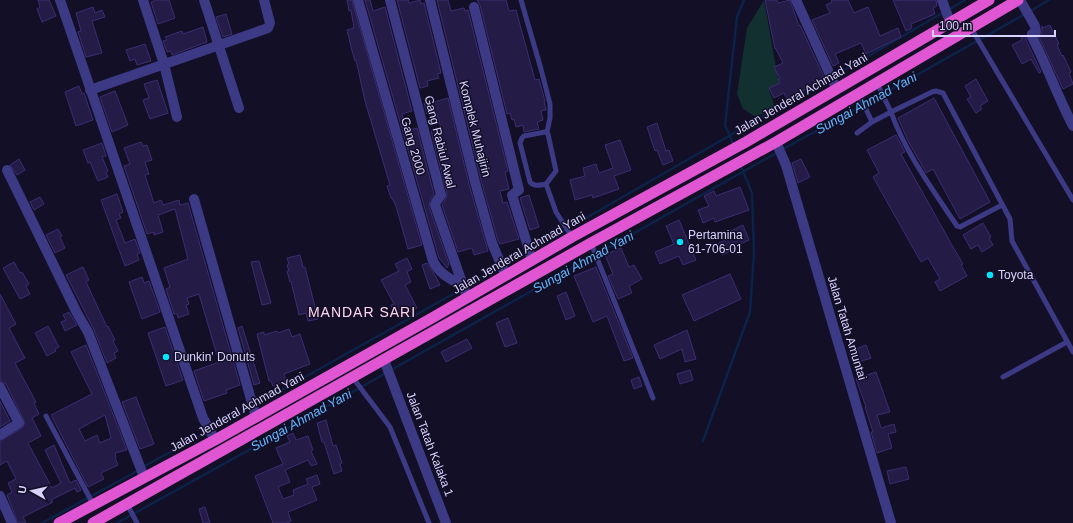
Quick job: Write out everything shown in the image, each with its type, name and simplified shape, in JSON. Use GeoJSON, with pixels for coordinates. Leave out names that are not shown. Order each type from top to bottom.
{"type":"FeatureCollection","features":[{"type":"Feature","properties":{"kind":"highway","name":"Jalan Jenderal Achmad Yani"},"geometry":{"type":"LineString","coordinates":[[59,523],[215,440],[254,409],[432,318],[465,291],[530,254],[746,142],[833,81],[893,57],[946,11],[989,0]]}},
{"type":"Feature","properties":{"kind":"highway"},"geometry":{"type":"LineString","coordinates":[[94,523],[166,483],[214,454],[355,381],[387,368],[436,330],[592,247],[684,192],[749,156],[778,148],[860,97],[879,87],[900,70],[974,32],[999,5],[1019,0]]}},
{"type":"Feature","properties":{"kind":"highway"},"geometry":{"type":"LineString","coordinates":[[893,57],[900,70]]}},
{"type":"Feature","properties":{"kind":"highway"},"geometry":{"type":"LineString","coordinates":[[432,318],[436,330]]}},
{"type":"Feature","properties":{"kind":"highway"},"geometry":{"type":"LineString","coordinates":[[158,470],[166,483]]}},
{"type":"Feature","properties":{"kind":"street"},"geometry":{"type":"LineString","coordinates":[[60,0],[203,418],[215,440]]}},
{"type":"Feature","properties":{"kind":"street"},"geometry":{"type":"LineString","coordinates":[[143,0],[164,64],[177,117]]}},
{"type":"Feature","properties":{"kind":"street"},"geometry":{"type":"LineString","coordinates":[[204,0],[239,108]]}},
{"type":"Feature","properties":{"kind":"street"},"geometry":{"type":"LineString","coordinates":[[90,90],[268,28],[270,23],[264,0]]}},
{"type":"Feature","properties":{"kind":"street","name":"Gang 2000"},"geometry":{"type":"LineString","coordinates":[[358,0],[433,261],[440,272],[465,291]]}},
{"type":"Feature","properties":{"kind":"street","name":"Gang Rabiul Awal"},"geometry":{"type":"LineString","coordinates":[[390,0],[441,196],[435,205],[465,291]]}},
{"type":"Feature","properties":{"kind":"street","name":"Komplek Muhajirin"},"geometry":{"type":"LineString","coordinates":[[430,0],[475,182],[492,243],[503,269]]}},
{"type":"Feature","properties":{"kind":"street"},"geometry":{"type":"LineString","coordinates":[[796,0],[833,81]]}},
{"type":"Feature","properties":{"kind":"street"},"geometry":{"type":"LineString","coordinates":[[1019,0],[1036,32],[1032,34],[1032,37],[1073,126]]}},
{"type":"Feature","properties":{"kind":"street"},"geometry":{"type":"LineString","coordinates":[[474,7],[519,190],[512,195],[530,254]]}},
{"type":"Feature","properties":{"kind":"street","name":"Jalan Tatah Amuntai"},"geometry":{"type":"LineString","coordinates":[[778,148],[786,165],[891,523]]}},
{"type":"Feature","properties":{"kind":"street"},"geometry":{"type":"LineString","coordinates":[[7,170],[88,332],[144,477]]}},
{"type":"Feature","properties":{"kind":"street"},"geometry":{"type":"LineString","coordinates":[[194,199],[254,409]]}},
{"type":"Feature","properties":{"kind":"street","name":"Jalan Tatah Kalaka 1"},"geometry":{"type":"LineString","coordinates":[[387,368],[446,523]]}},
{"type":"Feature","properties":{"kind":"street"},"geometry":{"type":"LineString","coordinates":[[0,387],[19,422],[0,435]]}},
{"type":"Feature","properties":{"kind":"street"},"geometry":{"type":"LineString","coordinates":[[0,496],[12,523]]}},
{"type":"Feature","properties":{"kind":"lane"},"geometry":{"type":"LineString","coordinates":[[521,0],[550,104],[550,118],[547,132],[556,171],[546,184],[536,185],[530,182],[520,143],[524,136],[547,132]]}},
{"type":"Feature","properties":{"kind":"lane"},"geometry":{"type":"LineString","coordinates":[[974,32],[1073,200]]}},
{"type":"Feature","properties":{"kind":"lane"},"geometry":{"type":"LineString","coordinates":[[879,87],[897,129],[912,157],[957,226],[960,227],[1002,205]]}},
{"type":"Feature","properties":{"kind":"lane"},"geometry":{"type":"LineString","coordinates":[[857,133],[872,122],[932,92],[936,91],[943,93],[1010,219],[1012,241],[1073,352]]}},
{"type":"Feature","properties":{"kind":"lane"},"geometry":{"type":"LineString","coordinates":[[860,97],[872,122]]}},
{"type":"Feature","properties":{"kind":"lane"},"geometry":{"type":"LineString","coordinates":[[546,184],[556,212],[570,234]]}},
{"type":"Feature","properties":{"kind":"lane"},"geometry":{"type":"LineString","coordinates":[[592,247],[653,398]]}},
{"type":"Feature","properties":{"kind":"lane"},"geometry":{"type":"LineString","coordinates":[[1003,378],[1067,342]]}},
{"type":"Feature","properties":{"kind":"lane"},"geometry":{"type":"LineString","coordinates":[[355,381],[390,427],[429,523]]}},
{"type":"Feature","properties":{"kind":"lane"},"geometry":{"type":"LineString","coordinates":[[46,416],[93,504]]}},
{"type":"Feature","properties":{"kind":"lane"},"geometry":{"type":"LineString","coordinates":[[127,504],[137,523]]}},
{"type":"Feature","properties":{"kind":"green space"},"geometry":{"type":"Polygon","coordinates":[[[764,0],[779,84],[769,90],[775,107],[756,117],[743,109],[737,94],[747,28],[764,0]]]}},
{"type":"Feature","properties":{"kind":"building"},"geometry":{"type":"Polygon","coordinates":[[[38,0],[49,0],[56,16],[42,22],[37,9],[40,7],[38,0]]]}},
{"type":"Feature","properties":{"kind":"building"},"geometry":{"type":"Polygon","coordinates":[[[156,0],[169,0],[175,18],[158,24],[151,2],[156,0]]]}},
{"type":"Feature","properties":{"kind":"building"},"geometry":{"type":"Polygon","coordinates":[[[347,0],[352,0],[422,245],[408,249],[396,206],[391,198],[387,186],[390,185],[365,101],[356,60],[355,61],[351,47],[347,30],[354,28],[351,10],[349,11],[347,0]]]}},
{"type":"Feature","properties":{"kind":"building"},"geometry":{"type":"Polygon","coordinates":[[[365,0],[370,0],[373,11],[385,7],[412,111],[402,114],[406,131],[417,128],[434,194],[430,200],[429,207],[449,264],[447,268],[439,258],[365,0]]]}},
{"type":"Feature","properties":{"kind":"building"},"geometry":{"type":"Polygon","coordinates":[[[397,0],[408,0],[409,3],[420,0],[421,4],[424,3],[441,73],[437,74],[439,78],[427,81],[428,86],[420,88],[397,0]]]}},
{"type":"Feature","properties":{"kind":"building"},"geometry":{"type":"Polygon","coordinates":[[[437,0],[448,0],[451,11],[464,8],[465,11],[468,10],[508,171],[505,172],[509,189],[500,191],[503,203],[507,202],[519,239],[500,244],[498,241],[481,180],[437,0]]]}},
{"type":"Feature","properties":{"kind":"building"},"geometry":{"type":"Polygon","coordinates":[[[477,0],[506,0],[509,11],[516,10],[535,80],[539,79],[545,101],[546,110],[541,111],[543,120],[537,122],[539,129],[524,132],[523,125],[516,127],[514,119],[512,120],[510,113],[507,114],[480,5],[477,0]]]}},
{"type":"Feature","properties":{"kind":"building"},"geometry":{"type":"Polygon","coordinates":[[[765,0],[777,0],[778,3],[790,0],[799,26],[800,25],[824,77],[816,81],[818,83],[787,99],[784,93],[774,98],[769,88],[780,83],[778,79],[780,79],[774,67],[783,63],[775,49],[765,0]]]}},
{"type":"Feature","properties":{"kind":"building"},"geometry":{"type":"Polygon","coordinates":[[[831,0],[848,0],[854,13],[868,7],[880,36],[898,28],[901,37],[866,54],[861,43],[835,54],[839,63],[833,66],[812,20],[830,13],[826,5],[832,2],[831,0]]]}},
{"type":"Feature","properties":{"kind":"building"},"geometry":{"type":"Polygon","coordinates":[[[893,0],[936,0],[937,6],[933,8],[935,14],[911,24],[912,28],[906,31],[893,0]]]}},
{"type":"Feature","properties":{"kind":"building"},"geometry":{"type":"Polygon","coordinates":[[[93,7],[95,13],[102,10],[105,17],[92,21],[102,53],[86,57],[78,32],[81,31],[76,13],[93,7]]]}},
{"type":"Feature","properties":{"kind":"building"},"geometry":{"type":"Polygon","coordinates":[[[226,14],[232,34],[223,37],[216,17],[226,14]]]}},
{"type":"Feature","properties":{"kind":"building"},"geometry":{"type":"Polygon","coordinates":[[[1050,25],[1059,44],[1057,45],[1071,72],[1069,73],[1073,84],[1063,89],[1039,37],[1042,34],[1042,28],[1050,25]]]}},
{"type":"Feature","properties":{"kind":"building"},"geometry":{"type":"Polygon","coordinates":[[[203,27],[207,42],[172,55],[171,51],[167,52],[163,41],[167,40],[165,37],[182,31],[183,34],[203,27]]]}},
{"type":"Feature","properties":{"kind":"building"},"geometry":{"type":"Polygon","coordinates":[[[1026,35],[1026,40],[1041,72],[1039,73],[1031,59],[1022,64],[1012,45],[1022,40],[1021,38],[1026,35]]]}},
{"type":"Feature","properties":{"kind":"building"},"geometry":{"type":"Polygon","coordinates":[[[145,44],[151,61],[137,65],[135,59],[130,61],[126,50],[145,44]]]}},
{"type":"Feature","properties":{"kind":"building"},"geometry":{"type":"Polygon","coordinates":[[[976,79],[988,101],[980,106],[982,109],[976,113],[967,99],[971,97],[965,86],[976,79]]]}},
{"type":"Feature","properties":{"kind":"building"},"geometry":{"type":"Polygon","coordinates":[[[157,80],[168,113],[150,119],[143,100],[149,98],[144,84],[157,80]]]}},
{"type":"Feature","properties":{"kind":"building"},"geometry":{"type":"Polygon","coordinates":[[[79,86],[82,94],[84,93],[93,120],[76,126],[65,92],[79,86]]]}},
{"type":"Feature","properties":{"kind":"building"},"geometry":{"type":"Polygon","coordinates":[[[115,91],[128,125],[112,132],[100,97],[115,91]]]}},
{"type":"Feature","properties":{"kind":"building"},"geometry":{"type":"Polygon","coordinates":[[[448,98],[469,184],[488,251],[474,255],[472,248],[458,252],[442,205],[447,194],[431,131],[441,128],[436,111],[427,114],[424,103],[448,98]]]}},
{"type":"Feature","properties":{"kind":"building"},"geometry":{"type":"Polygon","coordinates":[[[934,98],[990,202],[960,219],[933,169],[926,173],[908,141],[898,118],[934,98]]]}},
{"type":"Feature","properties":{"kind":"building"},"geometry":{"type":"Polygon","coordinates":[[[657,123],[666,151],[669,150],[673,161],[663,165],[657,150],[655,151],[647,127],[657,123]]]}},
{"type":"Feature","properties":{"kind":"building"},"geometry":{"type":"Polygon","coordinates":[[[896,135],[905,152],[901,154],[963,264],[961,265],[967,276],[940,291],[935,282],[940,279],[928,258],[921,262],[873,177],[879,173],[867,150],[896,135]]]}},
{"type":"Feature","properties":{"kind":"building"},"geometry":{"type":"Polygon","coordinates":[[[620,140],[631,170],[614,176],[619,189],[593,198],[592,195],[575,200],[570,180],[585,176],[583,168],[596,164],[599,173],[613,168],[605,145],[620,140]]]}},
{"type":"Feature","properties":{"kind":"building"},"geometry":{"type":"Polygon","coordinates":[[[141,142],[143,146],[147,145],[152,160],[145,162],[149,174],[145,175],[154,203],[161,200],[163,205],[179,200],[180,205],[188,203],[240,385],[226,390],[227,393],[204,401],[194,371],[219,362],[199,294],[187,298],[189,304],[186,305],[189,314],[178,318],[177,314],[174,314],[166,289],[170,287],[164,268],[188,259],[175,209],[158,215],[163,232],[154,235],[154,232],[147,234],[124,166],[130,164],[124,148],[141,142]]]}},
{"type":"Feature","properties":{"kind":"building"},"geometry":{"type":"Polygon","coordinates":[[[102,143],[106,156],[102,157],[108,171],[106,172],[108,177],[98,181],[83,150],[102,143]]]}},
{"type":"Feature","properties":{"kind":"building"},"geometry":{"type":"Polygon","coordinates":[[[19,159],[25,170],[17,175],[10,165],[19,159]]]}},
{"type":"Feature","properties":{"kind":"building"},"geometry":{"type":"Polygon","coordinates":[[[801,159],[810,177],[798,183],[792,163],[801,159]]]}},
{"type":"Feature","properties":{"kind":"building"},"geometry":{"type":"Polygon","coordinates":[[[740,187],[749,210],[715,222],[714,218],[703,223],[698,210],[709,206],[704,196],[714,191],[716,196],[740,187]]]}},
{"type":"Feature","properties":{"kind":"building"},"geometry":{"type":"Polygon","coordinates":[[[117,194],[123,212],[119,214],[121,218],[116,220],[125,243],[135,239],[140,253],[137,254],[139,260],[125,266],[101,200],[117,194]]]}},
{"type":"Feature","properties":{"kind":"building"},"geometry":{"type":"Polygon","coordinates":[[[529,195],[539,227],[530,230],[520,198],[529,195]]]}},
{"type":"Feature","properties":{"kind":"building"},"geometry":{"type":"Polygon","coordinates":[[[40,197],[44,204],[34,210],[30,202],[40,197]]]}},
{"type":"Feature","properties":{"kind":"building"},"geometry":{"type":"Polygon","coordinates":[[[679,220],[696,260],[683,265],[679,256],[660,264],[655,252],[674,244],[666,226],[679,220]]]}},
{"type":"Feature","properties":{"kind":"building"},"geometry":{"type":"Polygon","coordinates":[[[983,223],[991,237],[989,238],[993,245],[982,252],[978,245],[971,249],[963,235],[983,223]]]}},
{"type":"Feature","properties":{"kind":"building"},"geometry":{"type":"Polygon","coordinates":[[[743,225],[749,240],[722,255],[717,244],[733,236],[731,231],[743,225]]]}},
{"type":"Feature","properties":{"kind":"building"},"geometry":{"type":"Polygon","coordinates":[[[58,229],[62,236],[60,237],[65,248],[55,253],[46,235],[58,229]]]}},
{"type":"Feature","properties":{"kind":"building"},"geometry":{"type":"Polygon","coordinates":[[[621,248],[629,267],[634,265],[642,279],[629,286],[632,293],[618,299],[608,276],[613,274],[605,255],[621,248]]]}},
{"type":"Feature","properties":{"kind":"building"},"geometry":{"type":"Polygon","coordinates":[[[300,255],[303,267],[305,267],[318,319],[308,321],[306,313],[299,315],[291,281],[290,282],[287,271],[289,271],[287,265],[289,264],[287,258],[300,255]]]}},
{"type":"Feature","properties":{"kind":"building"},"geometry":{"type":"Polygon","coordinates":[[[407,258],[412,269],[407,272],[411,282],[405,285],[417,308],[408,313],[406,309],[396,315],[391,305],[394,304],[381,280],[399,271],[395,264],[407,258]]]}},
{"type":"Feature","properties":{"kind":"building"},"geometry":{"type":"Polygon","coordinates":[[[259,261],[271,303],[262,305],[251,262],[259,261]]]}},
{"type":"Feature","properties":{"kind":"building"},"geometry":{"type":"Polygon","coordinates":[[[14,262],[20,273],[22,272],[29,284],[26,286],[30,294],[20,299],[3,268],[14,262]]]}},
{"type":"Feature","properties":{"kind":"building"},"geometry":{"type":"Polygon","coordinates":[[[427,263],[440,285],[430,289],[422,265],[427,263]]]}},
{"type":"Feature","properties":{"kind":"building"},"geometry":{"type":"Polygon","coordinates":[[[83,267],[89,280],[86,282],[107,327],[108,326],[115,340],[113,341],[118,351],[114,353],[116,358],[107,363],[94,330],[66,275],[83,267]]]}},
{"type":"Feature","properties":{"kind":"building"},"geometry":{"type":"Polygon","coordinates":[[[596,267],[633,358],[624,361],[607,316],[593,322],[574,276],[596,267]]]}},
{"type":"Feature","properties":{"kind":"building"},"geometry":{"type":"Polygon","coordinates":[[[730,274],[741,299],[694,321],[682,295],[730,274]]]}},
{"type":"Feature","properties":{"kind":"building"},"geometry":{"type":"Polygon","coordinates":[[[142,277],[144,283],[149,281],[160,312],[142,319],[129,282],[142,277]]]}},
{"type":"Feature","properties":{"kind":"building"},"geometry":{"type":"Polygon","coordinates":[[[566,292],[575,316],[566,320],[557,296],[566,292]]]}},
{"type":"Feature","properties":{"kind":"building"},"geometry":{"type":"Polygon","coordinates":[[[0,294],[16,324],[9,328],[25,358],[15,363],[36,402],[34,403],[39,414],[32,418],[41,436],[28,443],[52,488],[61,483],[45,450],[54,445],[70,483],[76,480],[81,490],[77,492],[75,488],[51,500],[53,502],[23,517],[26,523],[18,523],[7,495],[12,492],[8,483],[16,479],[7,461],[0,465],[0,441],[22,428],[25,423],[6,384],[0,381],[0,294]]]}},
{"type":"Feature","properties":{"kind":"building"},"geometry":{"type":"Polygon","coordinates":[[[69,312],[77,325],[65,331],[61,322],[66,320],[63,315],[69,312]]]}},
{"type":"Feature","properties":{"kind":"building"},"geometry":{"type":"Polygon","coordinates":[[[508,318],[517,343],[505,347],[496,323],[508,318]]]}},
{"type":"Feature","properties":{"kind":"building"},"geometry":{"type":"Polygon","coordinates":[[[48,326],[59,347],[55,349],[56,351],[47,356],[35,333],[48,326]]]}},
{"type":"Feature","properties":{"kind":"building"},"geometry":{"type":"Polygon","coordinates":[[[242,326],[260,383],[254,385],[238,328],[242,326]]]}},
{"type":"Feature","properties":{"kind":"building","name":"Dunkin' Donuts"},"geometry":{"type":"Polygon","coordinates":[[[165,327],[183,380],[166,386],[148,333],[165,327]]]}},
{"type":"Feature","properties":{"kind":"building"},"geometry":{"type":"Polygon","coordinates":[[[289,329],[292,337],[300,334],[310,364],[284,374],[286,381],[273,386],[271,381],[269,381],[257,334],[264,332],[264,335],[277,331],[278,333],[289,329]]]}},
{"type":"Feature","properties":{"kind":"building"},"geometry":{"type":"Polygon","coordinates":[[[687,330],[696,359],[685,362],[682,349],[660,359],[654,345],[687,330]]]}},
{"type":"Feature","properties":{"kind":"building"},"geometry":{"type":"Polygon","coordinates":[[[467,339],[472,348],[446,362],[441,352],[467,339]]]}},
{"type":"Feature","properties":{"kind":"building"},"geometry":{"type":"Polygon","coordinates":[[[86,345],[127,450],[115,453],[118,465],[101,473],[104,479],[88,487],[51,415],[92,394],[71,352],[86,345]],[[105,415],[79,429],[85,441],[97,435],[100,443],[111,438],[105,415]]]}},
{"type":"Feature","properties":{"kind":"building"},"geometry":{"type":"Polygon","coordinates":[[[866,345],[871,358],[853,364],[849,352],[866,345]]]}},
{"type":"Feature","properties":{"kind":"building"},"geometry":{"type":"Polygon","coordinates":[[[690,370],[693,380],[680,384],[677,374],[690,370]]]}},
{"type":"Feature","properties":{"kind":"building"},"geometry":{"type":"Polygon","coordinates":[[[876,372],[890,412],[877,415],[881,428],[894,424],[896,432],[888,434],[892,448],[877,453],[866,407],[856,379],[876,372]]]}},
{"type":"Feature","properties":{"kind":"building"},"geometry":{"type":"Polygon","coordinates":[[[639,377],[642,386],[634,389],[631,380],[639,377]]]}},
{"type":"Feature","properties":{"kind":"building"},"geometry":{"type":"Polygon","coordinates":[[[136,397],[154,444],[140,449],[122,402],[136,397]]]}},
{"type":"Feature","properties":{"kind":"building"},"geometry":{"type":"Polygon","coordinates":[[[0,401],[10,421],[0,427],[0,401]]]}},
{"type":"Feature","properties":{"kind":"building"},"geometry":{"type":"Polygon","coordinates":[[[326,420],[333,446],[336,445],[342,463],[340,464],[342,471],[334,474],[324,442],[322,442],[317,423],[326,420]]]}},
{"type":"Feature","properties":{"kind":"building"},"geometry":{"type":"Polygon","coordinates":[[[293,433],[296,440],[308,436],[313,450],[311,451],[317,464],[311,466],[308,460],[285,470],[290,482],[278,487],[283,499],[294,495],[293,490],[308,484],[306,479],[317,475],[320,484],[312,487],[317,500],[288,512],[291,521],[287,523],[273,523],[255,476],[283,464],[276,448],[290,442],[287,436],[293,433]]]}},
{"type":"Feature","properties":{"kind":"building"},"geometry":{"type":"Polygon","coordinates":[[[906,467],[909,479],[890,484],[887,471],[906,467]]]}},
{"type":"Feature","properties":{"kind":"building"},"geometry":{"type":"Polygon","coordinates":[[[205,507],[210,523],[203,523],[199,509],[205,507]]]}},
{"type":"Feature","properties":{"kind":"waterway"},"geometry":{"type":"LineString","coordinates":[[734,146],[725,125],[737,17],[744,0]]}},
{"type":"Feature","properties":{"kind":"waterway","name":"Sungai Ahmad Yani"},"geometry":{"type":"LineString","coordinates":[[948,10],[965,0]]}},
{"type":"Feature","properties":{"kind":"waterway","name":"Sungai Ahmad Yani"},"geometry":{"type":"LineString","coordinates":[[1029,12],[1049,0]]}},
{"type":"Feature","properties":{"kind":"waterway","name":"Sungai Ahmad Yani"},"geometry":{"type":"LineString","coordinates":[[834,76],[944,12]]}},
{"type":"Feature","properties":{"kind":"waterway","name":"Sungai Ahmad Yani"},"geometry":{"type":"LineString","coordinates":[[783,149],[1025,14]]}},
{"type":"Feature","properties":{"kind":"waterway","name":"Sungai Ahmad Yani"},"geometry":{"type":"LineString","coordinates":[[532,249],[830,78]]}},
{"type":"Feature","properties":{"kind":"waterway","name":"Sungai Ahmad Yani"},"geometry":{"type":"LineString","coordinates":[[391,370],[778,152]]}},
{"type":"Feature","properties":{"kind":"waterway"},"geometry":{"type":"LineString","coordinates":[[703,441],[750,312],[754,253],[752,193],[740,164]]}},
{"type":"Feature","properties":{"kind":"waterway","name":"Sungai Ahmad Yani"},"geometry":{"type":"LineString","coordinates":[[504,265],[526,253]]}},
{"type":"Feature","properties":{"kind":"waterway","name":"Sungai Ahmad Yani"},"geometry":{"type":"LineString","coordinates":[[466,286],[500,267]]}},
{"type":"Feature","properties":{"kind":"waterway","name":"Sungai Ahmad Yani"},"geometry":{"type":"LineString","coordinates":[[255,405],[462,289]]}},
{"type":"Feature","properties":{"kind":"waterway","name":"Sungai Ahmad Yani"},"geometry":{"type":"LineString","coordinates":[[117,523],[386,373]]}},
{"type":"Feature","properties":{"kind":"waterway","name":"Sungai Ahmad Yani"},"geometry":{"type":"LineString","coordinates":[[211,429],[251,407]]}},
{"type":"Feature","properties":{"kind":"waterway","name":"Sungai Ahmad Yani"},"geometry":{"type":"LineString","coordinates":[[143,467],[207,432]]}},
{"type":"Feature","properties":{"kind":"waterway","name":"Sungai Ahmad Yani"},"geometry":{"type":"LineString","coordinates":[[42,523],[139,470]]}},
{"type":"Feature","properties":{"kind":"place","name":"Pertamina 61-706-01"},"geometry":{"type":"Point","coordinates":[680,242]}},
{"type":"Feature","properties":{"kind":"place","name":"Toyota"},"geometry":{"type":"Point","coordinates":[990,275]}},
{"type":"Feature","properties":{"kind":"place","name":"Dunkin' Donuts"},"geometry":{"type":"Point","coordinates":[166,357]}},
{"type":"Feature","properties":{"kind":"district","name":"MANDAR SARI"},"geometry":{"type":"Point","coordinates":[362,312]}}]}
